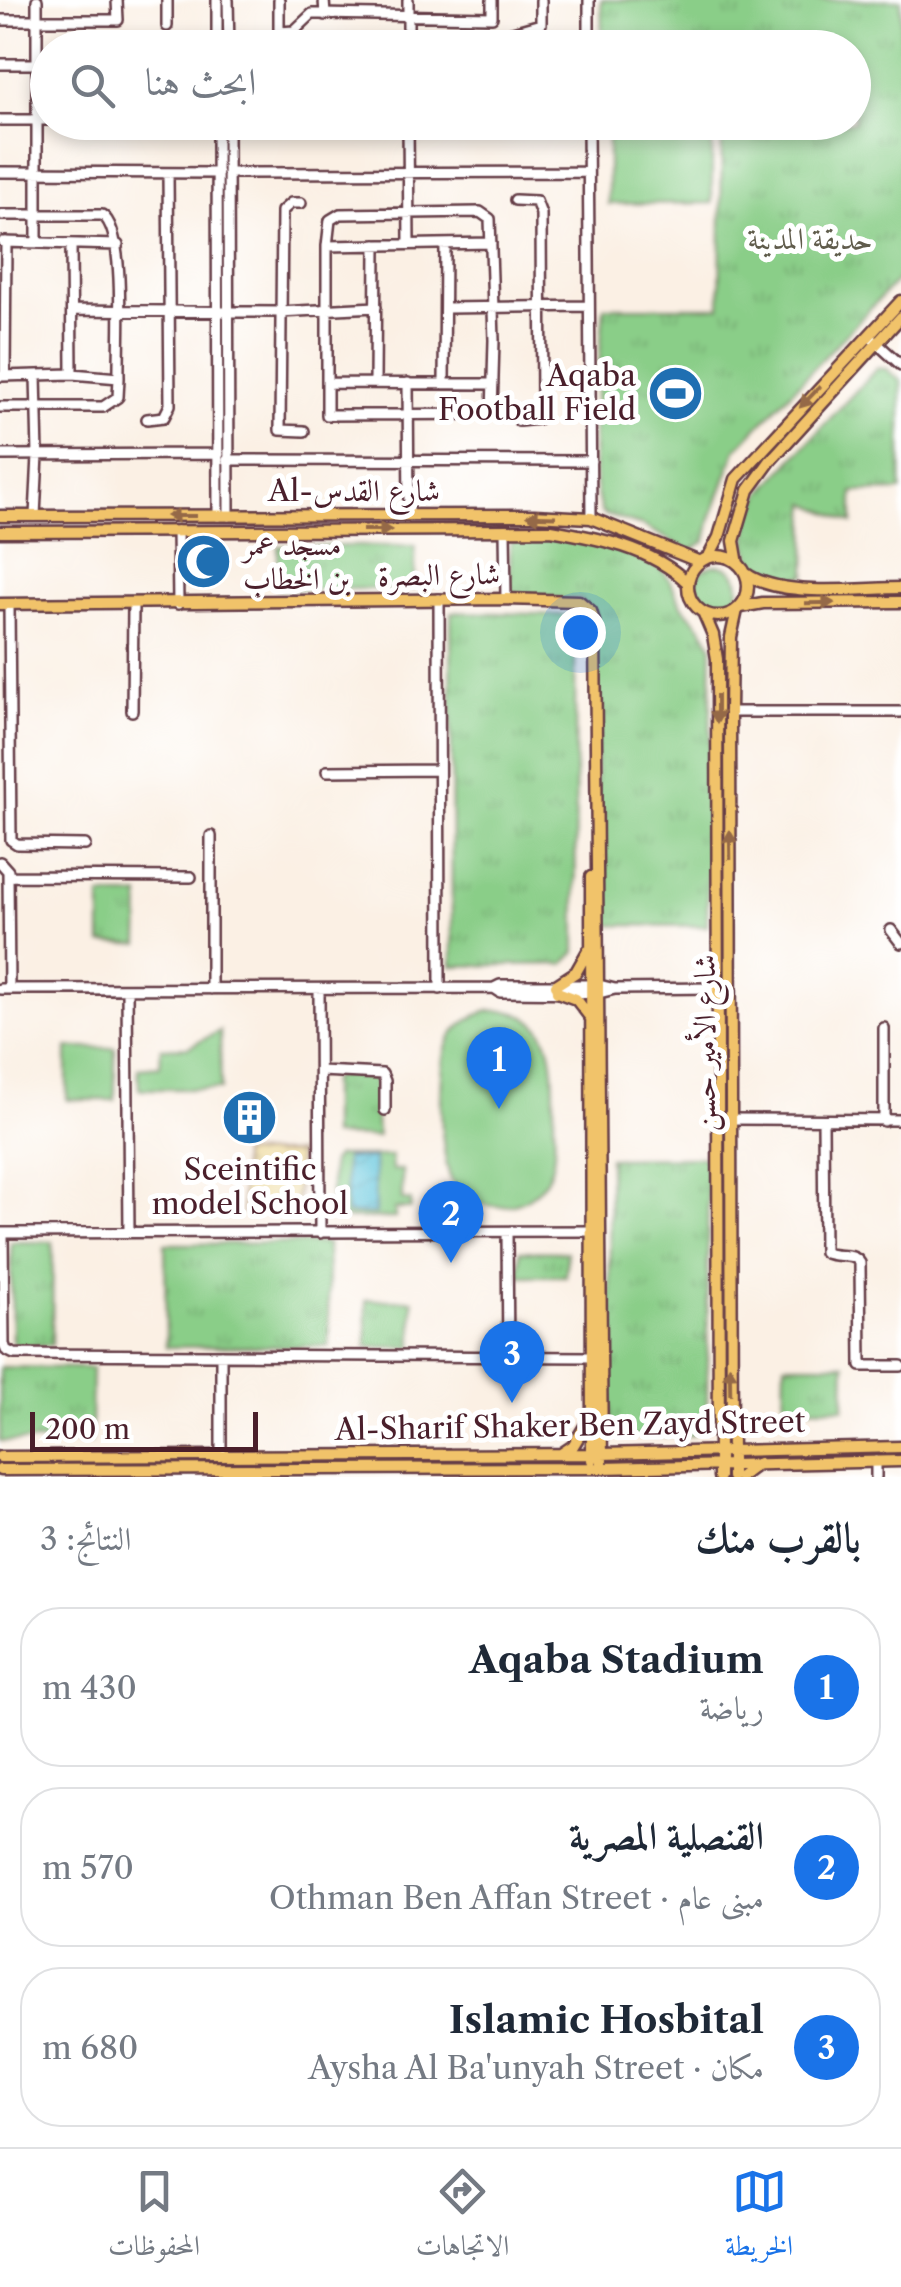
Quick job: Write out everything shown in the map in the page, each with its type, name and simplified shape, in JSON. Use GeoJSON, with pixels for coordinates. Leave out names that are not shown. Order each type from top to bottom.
{"type":"FeatureCollection","features":[{"type":"Feature","properties":{"kind":"main road"},"geometry":{"type":"LineString","coordinates":[[739,609],[748,591],[734,541],[749,490],[874,339],[901,300]]}},
{"type":"Feature","properties":{"kind":"main road"},"geometry":{"type":"LineString","coordinates":[[901,317],[874,339],[736,480],[719,537],[688,583],[693,604],[704,614],[721,617],[763,603],[901,602]]}},
{"type":"Feature","properties":{"kind":"main road","name":"Al-شارع القدس"},"geometry":{"type":"LineString","coordinates":[[0,516],[591,518],[704,560]]}},
{"type":"Feature","properties":{"kind":"main road"},"geometry":{"type":"LineString","coordinates":[[114,531],[121,525],[117,516]]}},
{"type":"Feature","properties":{"kind":"main road"},"geometry":{"type":"LineString","coordinates":[[135,516],[130,526],[135,531]]}},
{"type":"Feature","properties":{"kind":"main road"},"geometry":{"type":"LineString","coordinates":[[319,516],[325,521],[322,530]]}},
{"type":"Feature","properties":{"kind":"main road"},"geometry":{"type":"LineString","coordinates":[[338,530],[333,523],[340,516]]}},
{"type":"Feature","properties":{"kind":"main road","name":"Al-شارع القدس"},"geometry":{"type":"LineString","coordinates":[[0,532],[551,530],[603,540],[660,562],[688,583]]}},
{"type":"Feature","properties":{"kind":"main road"},"geometry":{"type":"LineString","coordinates":[[704,560],[720,556],[755,580],[780,587],[901,588]]}},
{"type":"Feature","properties":{"kind":"main road","name":"شارع البصرة"},"geometry":{"type":"LineString","coordinates":[[5,604],[579,601],[591,611],[595,625],[594,836]]}},
{"type":"Feature","properties":{"kind":"main road","name":"شارع الأمير حسن"},"geometry":{"type":"LineString","coordinates":[[716,1477],[724,1200],[732,1119],[731,636],[739,609]]}},
{"type":"Feature","properties":{"kind":"main road","name":"شارع الأمير حسن"},"geometry":{"type":"LineString","coordinates":[[704,614],[717,658],[718,988],[732,1477]]}},
{"type":"Feature","properties":{"kind":"main road"},"geometry":{"type":"LineString","coordinates":[[594,836],[590,945],[594,989],[590,1017],[595,1231],[591,1357],[596,1414],[609,1444],[625,1453]]}},
{"type":"Feature","properties":{"kind":"main road"},"geometry":{"type":"LineString","coordinates":[[594,836],[597,1468]]}},
{"type":"Feature","properties":{"kind":"main road"},"geometry":{"type":"LineString","coordinates":[[718,898],[731,898]]}},
{"type":"Feature","properties":{"kind":"main road"},"geometry":{"type":"LineString","coordinates":[[590,945],[576,972],[556,989],[576,999],[590,1017]]}},
{"type":"Feature","properties":{"kind":"main road"},"geometry":{"type":"LineString","coordinates":[[561,1454],[596,1414]]}},
{"type":"Feature","properties":{"kind":"main road"},"geometry":{"type":"LineString","coordinates":[[731,1424],[744,1440],[763,1448]]}},
{"type":"Feature","properties":{"kind":"main road"},"geometry":{"type":"LineString","coordinates":[[692,1450],[718,1425]]}},
{"type":"Feature","properties":{"kind":"main road","name":"Al-Sharif Shaker Ben Zayd Street"},"geometry":{"type":"LineString","coordinates":[[0,1470],[248,1472],[329,1461],[901,1447]]}},
{"type":"Feature","properties":{"kind":"main road","name":"Al-Sharif Shaker Ben Zayd Street"},"geometry":{"type":"LineString","coordinates":[[0,1457],[222,1455],[576,1472],[692,1463],[901,1461]]}},
{"type":"Feature","properties":{"kind":"main road"},"geometry":{"type":"LineString","coordinates":[[70,1456],[71,1470]]}},
{"type":"Feature","properties":{"kind":"main road"},"geometry":{"type":"LineString","coordinates":[[692,1463],[716,1477]]}},
{"type":"Feature","properties":{"kind":"main road"},"geometry":{"type":"LineString","coordinates":[[740,1477],[761,1463]]}},
{"type":"Feature","properties":{"kind":"main road"},"geometry":{"type":"LineString","coordinates":[[507,1467],[534,1477]]}},
{"type":"Feature","properties":{"kind":"street"},"geometry":{"type":"LineString","coordinates":[[37,0],[37,30]]}},
{"type":"Feature","properties":{"kind":"street"},"geometry":{"type":"LineString","coordinates":[[0,20],[118,20],[117,0]]}},
{"type":"Feature","properties":{"kind":"street"},"geometry":{"type":"LineString","coordinates":[[167,0],[167,26]]}},
{"type":"Feature","properties":{"kind":"street"},"geometry":{"type":"LineString","coordinates":[[217,0],[217,30]]}},
{"type":"Feature","properties":{"kind":"street"},"geometry":{"type":"LineString","coordinates":[[228,0],[229,30]]}},
{"type":"Feature","properties":{"kind":"street"},"geometry":{"type":"LineString","coordinates":[[279,0],[279,30]]}},
{"type":"Feature","properties":{"kind":"street"},"geometry":{"type":"LineString","coordinates":[[324,0],[325,15]]}},
{"type":"Feature","properties":{"kind":"street"},"geometry":{"type":"LineString","coordinates":[[408,0],[408,30]]}},
{"type":"Feature","properties":{"kind":"street"},"geometry":{"type":"LineString","coordinates":[[295,30],[312,14],[492,17],[492,0]]}},
{"type":"Feature","properties":{"kind":"street"},"geometry":{"type":"LineString","coordinates":[[519,30],[540,24],[541,0]]}},
{"type":"Feature","properties":{"kind":"street"},"geometry":{"type":"LineString","coordinates":[[589,0],[589,30]]}},
{"type":"Feature","properties":{"kind":"street"},"geometry":{"type":"LineString","coordinates":[[0,64],[30,64]]}},
{"type":"Feature","properties":{"kind":"street"},"geometry":{"type":"LineString","coordinates":[[0,120],[30,120]]}},
{"type":"Feature","properties":{"kind":"street"},"geometry":{"type":"LineString","coordinates":[[36,242],[40,140]]}},
{"type":"Feature","properties":{"kind":"street"},"geometry":{"type":"LineString","coordinates":[[219,140],[230,310],[223,457]]}},
{"type":"Feature","properties":{"kind":"street"},"geometry":{"type":"LineString","coordinates":[[223,516],[219,312],[227,140]]}},
{"type":"Feature","properties":{"kind":"street"},"geometry":{"type":"LineString","coordinates":[[408,140],[410,244]]}},
{"type":"Feature","properties":{"kind":"street"},"geometry":{"type":"LineString","coordinates":[[588,140],[591,518]]}},
{"type":"Feature","properties":{"kind":"street"},"geometry":{"type":"LineString","coordinates":[[0,172],[588,172]]}},
{"type":"Feature","properties":{"kind":"street"},"geometry":{"type":"LineString","coordinates":[[146,420],[164,417],[170,405],[168,173]]}},
{"type":"Feature","properties":{"kind":"street"},"geometry":{"type":"LineString","coordinates":[[515,200],[532,199],[540,206],[542,411],[538,419],[518,421]]}},
{"type":"Feature","properties":{"kind":"street"},"geometry":{"type":"LineString","coordinates":[[302,203],[287,205],[282,211],[280,430],[304,431]]}},
{"type":"Feature","properties":{"kind":"street"},"geometry":{"type":"LineString","coordinates":[[408,212],[488,215],[493,307],[492,414],[327,416],[330,220],[340,214],[408,212]]}},
{"type":"Feature","properties":{"kind":"street"},"geometry":{"type":"LineString","coordinates":[[0,215],[102,215],[112,224],[118,245],[119,378],[118,397],[109,405],[0,407]]}},
{"type":"Feature","properties":{"kind":"street"},"geometry":{"type":"LineString","coordinates":[[118,245],[3,242],[3,376],[72,374],[119,378]]}},
{"type":"Feature","properties":{"kind":"street"},"geometry":{"type":"LineString","coordinates":[[327,246],[491,243]]}},
{"type":"Feature","properties":{"kind":"street"},"geometry":{"type":"LineString","coordinates":[[71,244],[72,374]]}},
{"type":"Feature","properties":{"kind":"street"},"geometry":{"type":"LineString","coordinates":[[444,384],[445,244]]}},
{"type":"Feature","properties":{"kind":"street"},"geometry":{"type":"LineString","coordinates":[[376,245],[376,383]]}},
{"type":"Feature","properties":{"kind":"street"},"geometry":{"type":"LineString","coordinates":[[446,308],[589,306]]}},
{"type":"Feature","properties":{"kind":"street"},"geometry":{"type":"LineString","coordinates":[[72,310],[279,312],[376,307]]}},
{"type":"Feature","properties":{"kind":"street"},"geometry":{"type":"LineString","coordinates":[[874,339],[901,365]]}},
{"type":"Feature","properties":{"kind":"street"},"geometry":{"type":"LineString","coordinates":[[35,516],[36,376]]}},
{"type":"Feature","properties":{"kind":"street"},"geometry":{"type":"LineString","coordinates":[[327,382],[493,384]]}},
{"type":"Feature","properties":{"kind":"street"},"geometry":{"type":"LineString","coordinates":[[408,383],[409,515]]}},
{"type":"Feature","properties":{"kind":"street"},"geometry":{"type":"LineString","coordinates":[[0,455],[591,460]]}},
{"type":"Feature","properties":{"kind":"street"},"geometry":{"type":"LineString","coordinates":[[506,530],[506,599]]}},
{"type":"Feature","properties":{"kind":"street"},"geometry":{"type":"LineString","coordinates":[[177,532],[178,604]]}},
{"type":"Feature","properties":{"kind":"street"},"geometry":{"type":"LineString","coordinates":[[439,599],[440,988]]}},
{"type":"Feature","properties":{"kind":"street"},"geometry":{"type":"LineString","coordinates":[[5,604],[11,840],[17,844],[85,845]]}},
{"type":"Feature","properties":{"kind":"street"},"geometry":{"type":"LineString","coordinates":[[132,712],[133,605]]}},
{"type":"Feature","properties":{"kind":"street"},"geometry":{"type":"LineString","coordinates":[[730,712],[901,712]]}},
{"type":"Feature","properties":{"kind":"street"},"geometry":{"type":"LineString","coordinates":[[327,772],[439,770]]}},
{"type":"Feature","properties":{"kind":"street"},"geometry":{"type":"LineString","coordinates":[[211,836],[212,989]]}},
{"type":"Feature","properties":{"kind":"street"},"geometry":{"type":"LineString","coordinates":[[0,862],[7,866],[8,876],[5,989],[494,988],[500,992],[718,988]]}},
{"type":"Feature","properties":{"kind":"street"},"geometry":{"type":"LineString","coordinates":[[8,876],[192,877]]}},
{"type":"Feature","properties":{"kind":"street"},"geometry":{"type":"LineString","coordinates":[[891,930],[901,943]]}},
{"type":"Feature","properties":{"kind":"street"},"geometry":{"type":"LineString","coordinates":[[127,989],[128,1232]]}},
{"type":"Feature","properties":{"kind":"street"},"geometry":{"type":"LineString","coordinates":[[319,989],[320,1233]]}},
{"type":"Feature","properties":{"kind":"street"},"geometry":{"type":"LineString","coordinates":[[884,1028],[884,1120]]}},
{"type":"Feature","properties":{"kind":"street"},"geometry":{"type":"LineString","coordinates":[[320,1071],[382,1074],[385,1110]]}},
{"type":"Feature","properties":{"kind":"street"},"geometry":{"type":"LineString","coordinates":[[732,1119],[901,1120]]}},
{"type":"Feature","properties":{"kind":"street"},"geometry":{"type":"LineString","coordinates":[[823,1120],[824,1252],[830,1256],[852,1256],[860,1262],[861,1366],[901,1366]]}},
{"type":"Feature","properties":{"kind":"street"},"geometry":{"type":"LineString","coordinates":[[591,1357],[14,1354],[8,1351],[4,1340],[2,1233],[595,1231]]}},
{"type":"Feature","properties":{"kind":"street"},"geometry":{"type":"LineString","coordinates":[[506,1233],[508,1356]]}},
{"type":"Feature","properties":{"kind":"street"},"geometry":{"type":"LineString","coordinates":[[220,1356],[222,1455]]}},
{"type":"Feature","properties":{"kind":"street"},"geometry":{"type":"LineString","coordinates":[[876,1461],[876,1477]]}},
{"type":"Feature","properties":{"kind":"green space","name":"حديقة المدينة"},"geometry":{"type":"Polygon","coordinates":[[[601,0],[901,0],[901,276],[736,450],[706,541],[690,551],[643,526],[602,514],[594,441],[604,307],[720,307],[722,140],[871,140],[871,30],[602,30],[601,0]]]}},
{"type":"Feature","properties":{"kind":"green space"},"geometry":{"type":"Polygon","coordinates":[[[608,140],[712,140],[712,203],[608,204],[608,140]]]}},
{"type":"Feature","properties":{"kind":"green space"},"geometry":{"type":"Polygon","coordinates":[[[877,368],[886,369],[901,381],[901,491],[853,492],[853,523],[807,503],[806,576],[786,578],[768,574],[753,565],[747,544],[749,521],[762,492],[877,368]]]}},
{"type":"Feature","properties":{"kind":"green space"},"geometry":{"type":"Polygon","coordinates":[[[518,537],[589,542],[660,569],[712,647],[707,926],[598,925],[595,613],[580,599],[517,598],[511,594],[510,545],[518,537]]]}},
{"type":"Feature","properties":{"kind":"green space"},"geometry":{"type":"Polygon","coordinates":[[[278,546],[415,546],[415,589],[278,589],[278,546]]]}},
{"type":"Feature","properties":{"kind":"green space"},"geometry":{"type":"Polygon","coordinates":[[[717,565],[733,571],[739,587],[733,603],[717,609],[701,603],[695,587],[701,571],[717,565]]]}},
{"type":"Feature","properties":{"kind":"green space"},"geometry":{"type":"Polygon","coordinates":[[[451,612],[575,615],[576,952],[564,964],[452,966],[451,612]]]}},
{"type":"Feature","properties":{"kind":"green space"},"geometry":{"type":"Polygon","coordinates":[[[101,896],[140,896],[139,944],[101,944],[101,896]]]}},
{"type":"Feature","properties":{"kind":"green space"},"geometry":{"type":"Polygon","coordinates":[[[489,1011],[512,1012],[540,1028],[552,1059],[554,1077],[554,1145],[549,1174],[530,1196],[504,1206],[477,1202],[454,1185],[445,1157],[441,1115],[442,1072],[448,1043],[465,1022],[489,1011]]]}},
{"type":"Feature","properties":{"kind":"green space"},"geometry":{"type":"Polygon","coordinates":[[[220,1031],[221,1089],[139,1089],[138,1068],[160,1066],[161,1048],[188,1047],[220,1031]]]}},
{"type":"Feature","properties":{"kind":"green space"},"geometry":{"type":"Polygon","coordinates":[[[67,1048],[115,1048],[115,1100],[67,1100],[67,1048]]]}},
{"type":"Feature","properties":{"kind":"green space"},"geometry":{"type":"Polygon","coordinates":[[[338,1075],[374,1078],[377,1137],[331,1136],[331,1080],[338,1075]]]}},
{"type":"Feature","properties":{"kind":"green space"},"geometry":{"type":"Polygon","coordinates":[[[336,1156],[391,1156],[392,1170],[402,1170],[402,1200],[411,1201],[411,1209],[395,1209],[395,1218],[342,1219],[331,1210],[331,1162],[336,1156]]]}},
{"type":"Feature","properties":{"kind":"green space"},"geometry":{"type":"Polygon","coordinates":[[[708,1157],[707,1419],[693,1435],[625,1437],[611,1419],[609,1158],[708,1157]]]}},
{"type":"Feature","properties":{"kind":"green space"},"geometry":{"type":"Polygon","coordinates":[[[11,1242],[53,1242],[52,1345],[16,1346],[12,1341],[11,1242]]]}},
{"type":"Feature","properties":{"kind":"green space"},"geometry":{"type":"Polygon","coordinates":[[[327,1243],[329,1346],[166,1347],[165,1244],[327,1243]]]}},
{"type":"Feature","properties":{"kind":"green space"},"geometry":{"type":"Polygon","coordinates":[[[520,1251],[567,1252],[566,1276],[519,1276],[520,1251]]]}},
{"type":"Feature","properties":{"kind":"green space"},"geometry":{"type":"Polygon","coordinates":[[[366,1300],[413,1300],[413,1347],[367,1347],[366,1300]]]}},
{"type":"Feature","properties":{"kind":"green space"},"geometry":{"type":"Polygon","coordinates":[[[785,1364],[845,1364],[844,1408],[784,1407],[785,1364]]]}},
{"type":"Feature","properties":{"kind":"green space"},"geometry":{"type":"Polygon","coordinates":[[[0,1367],[92,1368],[91,1442],[0,1441],[0,1367]]]}},
{"type":"Feature","properties":{"kind":"sand"},"geometry":{"type":"Polygon","coordinates":[[[298,1153],[297,1208],[291,1213],[242,1213],[241,1154],[298,1153]]]}},
{"type":"Feature","properties":{"kind":"water"},"geometry":{"type":"Polygon","coordinates":[[[345,1158],[374,1158],[375,1214],[346,1214],[345,1158]]]}},
{"type":"Feature","properties":{"kind":"place","name":"Aqaba Football Field"},"geometry":{"type":"Point","coordinates":[675,393]}},
{"type":"Feature","properties":{"kind":"place","name":"مسجد عمر بن الخطاب"},"geometry":{"type":"Point","coordinates":[204,562]}},
{"type":"Feature","properties":{"kind":"place","name":"Aqaba Stadium"},"geometry":{"type":"Point","coordinates":[499,1109]}},
{"type":"Feature","properties":{"kind":"place","name":"Sceintific model School"},"geometry":{"type":"Point","coordinates":[250,1118]}},
{"type":"Feature","properties":{"kind":"place","name":"القنصلية المصرية"},"geometry":{"type":"Point","coordinates":[451,1263]}},
{"type":"Feature","properties":{"kind":"place","name":"Islamic Hosbital"},"geometry":{"type":"Point","coordinates":[512,1403]}}]}
